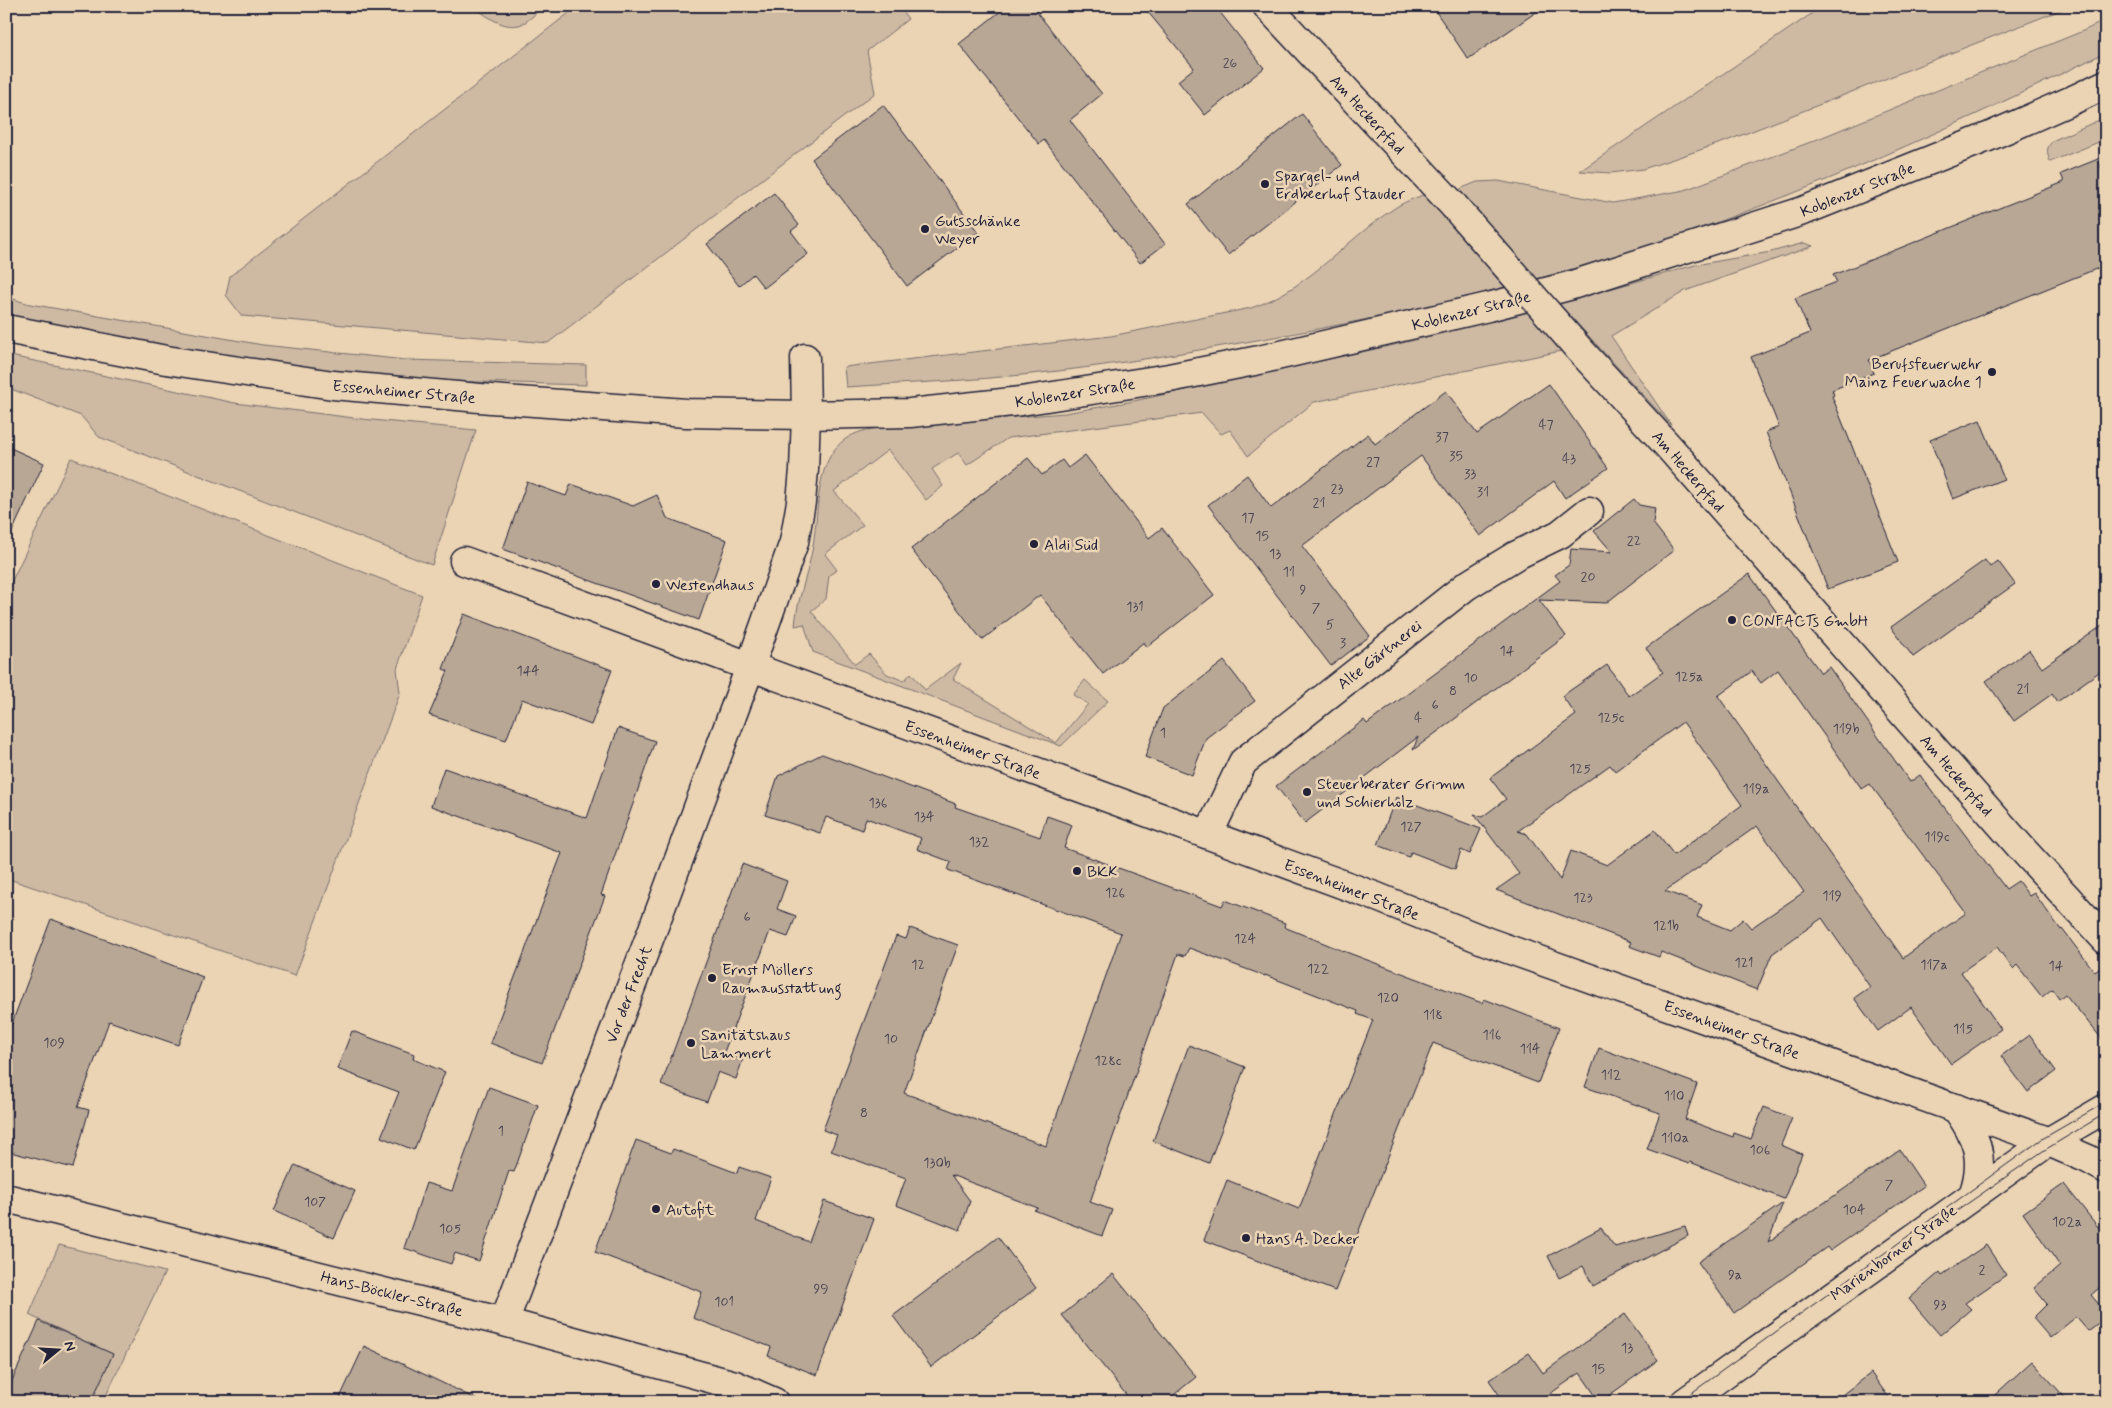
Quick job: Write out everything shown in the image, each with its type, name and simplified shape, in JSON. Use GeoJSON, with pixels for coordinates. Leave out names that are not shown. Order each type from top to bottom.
{"type":"FeatureCollection","features":[{"type":"Feature","properties":{"kind":"street","name":"Am Heckerpfad"},"geometry":{"type":"LineString","coordinates":[[1267,6],[1454,206],[2024,851],[2106,940]]}},
{"type":"Feature","properties":{"kind":"street","name":"Koblenzer Straße"},"geometry":{"type":"LineString","coordinates":[[806,415],[910,413],[1021,401],[1169,378],[1259,360],[1488,307],[1569,286],[1803,210],[1988,137],[2106,84]]}},
{"type":"Feature","properties":{"kind":"street"},"geometry":{"type":"LineString","coordinates":[[2077,98],[2106,95]]}},
{"type":"Feature","properties":{"kind":"street","name":"Essenheimer Straße"},"geometry":{"type":"LineString","coordinates":[[6,329],[166,360],[333,385],[686,413],[806,415]]}},
{"type":"Feature","properties":{"kind":"street"},"geometry":{"type":"LineString","coordinates":[[750,667],[794,542],[801,502],[806,415],[805,358]]}},
{"type":"Feature","properties":{"kind":"street","name":"Alte Gärtnerei"},"geometry":{"type":"LineString","coordinates":[[1208,835],[1242,762],[1466,586],[1515,556],[1560,534],[1589,511]]}},
{"type":"Feature","properties":{"kind":"street","name":"Essenheimer Straße"},"geometry":{"type":"LineString","coordinates":[[464,561],[1377,897],[1488,942],[2048,1142],[2106,1169]]}},
{"type":"Feature","properties":{"kind":"street","name":"Vor der Frecht"},"geometry":{"type":"LineString","coordinates":[[504,1322],[750,667]]}},
{"type":"Feature","properties":{"kind":"street"},"geometry":{"type":"LineString","coordinates":[[1956,1108],[1971,1129],[1978,1154],[1978,1173],[1973,1195]]}},
{"type":"Feature","properties":{"kind":"street","name":"Marienborner Straße"},"geometry":{"type":"LineString","coordinates":[[1684,1402],[2048,1142],[2106,1108]]}},
{"type":"Feature","properties":{"kind":"street","name":"Hans-Böckler-Straße"},"geometry":{"type":"LineString","coordinates":[[6,1198],[504,1322],[735,1385],[774,1402]]}},
{"type":"Feature","properties":{"kind":"shaded area"},"geometry":{"type":"Polygon","coordinates":[[[473,6],[544,6],[525,22],[513,26],[494,20],[473,6]]]}},
{"type":"Feature","properties":{"kind":"shaded area"},"geometry":{"type":"Polygon","coordinates":[[[578,6],[899,6],[908,19],[867,51],[875,93],[548,343],[242,316],[226,295],[230,276],[578,6]]]}},
{"type":"Feature","properties":{"kind":"shaded area"},"geometry":{"type":"Polygon","coordinates":[[[1823,6],[2071,6],[1724,142],[1643,169],[1611,173],[1580,171],[1823,6]]]}},
{"type":"Feature","properties":{"kind":"shaded area"},"geometry":{"type":"Polygon","coordinates":[[[2106,20],[2106,52],[2051,79],[1940,131],[1772,202],[1606,259],[1502,288],[1398,313],[1188,352],[1083,368],[1008,376],[846,387],[844,367],[1111,336],[1251,308],[1292,288],[1328,262],[1379,219],[1401,204],[1425,194],[1462,235],[1460,189],[1477,182],[1498,181],[1613,203],[1685,190],[1808,143],[2106,20]]]}},
{"type":"Feature","properties":{"kind":"shaded area"},"geometry":{"type":"Polygon","coordinates":[[[2106,117],[2106,139],[2050,162],[2048,150],[2049,145],[2054,140],[2106,117]]]}},
{"type":"Feature","properties":{"kind":"shaded area"},"geometry":{"type":"Polygon","coordinates":[[[1804,243],[1813,246],[1685,291],[1611,336],[1671,425],[1572,318],[1545,327],[1566,350],[1314,402],[1248,456],[1230,430],[1221,434],[1202,413],[1008,438],[967,465],[958,453],[932,469],[943,486],[926,500],[888,450],[834,491],[863,525],[825,554],[837,570],[829,575],[826,599],[811,611],[855,664],[869,654],[887,674],[904,681],[911,673],[925,690],[961,663],[953,679],[1056,743],[1088,704],[1073,695],[1085,680],[1108,701],[1061,746],[813,652],[804,624],[795,626],[812,551],[819,491],[824,472],[830,456],[841,442],[857,433],[880,428],[1065,413],[1134,401],[1394,345],[1510,317],[1695,265],[1771,252],[1804,243]]]}},
{"type":"Feature","properties":{"kind":"shaded area"},"geometry":{"type":"Polygon","coordinates":[[[6,297],[30,304],[263,345],[406,360],[586,365],[586,385],[407,380],[265,363],[128,343],[6,317],[6,297]]]}},
{"type":"Feature","properties":{"kind":"shaded area"},"geometry":{"type":"Polygon","coordinates":[[[6,355],[235,403],[362,419],[476,430],[432,565],[99,437],[81,416],[6,387],[6,355]]]}},
{"type":"Feature","properties":{"kind":"shaded area"},"geometry":{"type":"Polygon","coordinates":[[[71,458],[422,595],[397,669],[400,693],[295,976],[6,878],[6,593],[71,458]]]}},
{"type":"Feature","properties":{"kind":"shaded area"},"geometry":{"type":"Polygon","coordinates":[[[59,1245],[165,1272],[103,1402],[91,1402],[112,1354],[29,1315],[59,1245]]]}},
{"type":"Feature","properties":{"kind":"building"},"geometry":{"type":"Polygon","coordinates":[[[1007,6],[1032,6],[1102,94],[1070,120],[1165,244],[1140,263],[1044,140],[1039,144],[959,44],[1007,6]]]}},
{"type":"Feature","properties":{"kind":"building"},"geometry":{"type":"Polygon","coordinates":[[[1143,6],[1215,6],[1264,68],[1205,115],[1178,81],[1194,68],[1143,6]]]}},
{"type":"Feature","properties":{"kind":"building"},"geometry":{"type":"Polygon","coordinates":[[[1432,6],[1545,6],[1468,59],[1432,6]]]}},
{"type":"Feature","properties":{"kind":"building"},"geometry":{"type":"Polygon","coordinates":[[[883,105],[978,232],[907,286],[812,159],[883,105]]]}},
{"type":"Feature","properties":{"kind":"building","name":"Spargel- und Erdbeerhof Stauder"},"geometry":{"type":"Polygon","coordinates":[[[1302,114],[1342,165],[1228,255],[1188,204],[1302,114]]]}},
{"type":"Feature","properties":{"kind":"building"},"geometry":{"type":"Polygon","coordinates":[[[2098,159],[2106,181],[2106,265],[1869,360],[1874,373],[1832,390],[1834,395],[1832,396],[1898,562],[1828,589],[1766,432],[1779,427],[1751,357],[1810,333],[1795,298],[1837,282],[1833,275],[2064,182],[2061,174],[2098,159]]]}},
{"type":"Feature","properties":{"kind":"building"},"geometry":{"type":"Polygon","coordinates":[[[774,193],[799,225],[791,231],[808,254],[764,288],[753,274],[739,286],[707,244],[774,193]]]}},
{"type":"Feature","properties":{"kind":"building"},"geometry":{"type":"Polygon","coordinates":[[[1549,384],[1608,468],[1565,498],[1554,481],[1480,536],[1421,456],[1302,546],[1370,636],[1331,666],[1208,505],[1247,475],[1271,508],[1368,434],[1375,444],[1446,391],[1477,434],[1549,384]]]}},
{"type":"Feature","properties":{"kind":"building"},"geometry":{"type":"Polygon","coordinates":[[[1980,420],[2004,479],[1953,499],[1930,440],[1980,420]]]}},
{"type":"Feature","properties":{"kind":"building"},"geometry":{"type":"Polygon","coordinates":[[[6,446],[44,463],[6,545],[6,446]]]}},
{"type":"Feature","properties":{"kind":"building"},"geometry":{"type":"Polygon","coordinates":[[[1085,455],[1149,538],[1162,528],[1214,595],[1147,647],[1144,642],[1103,674],[1040,595],[982,640],[911,549],[1028,458],[1042,475],[1062,460],[1068,468],[1085,455]]]}},
{"type":"Feature","properties":{"kind":"building","name":"Westendhaus"},"geometry":{"type":"Polygon","coordinates":[[[527,482],[566,496],[571,484],[633,506],[657,495],[667,518],[727,540],[699,620],[503,549],[527,482]]]}},
{"type":"Feature","properties":{"kind":"building"},"geometry":{"type":"Polygon","coordinates":[[[1634,499],[1639,505],[1655,508],[1653,523],[1674,550],[1606,603],[1539,600],[1566,636],[1413,750],[1418,737],[1305,823],[1276,786],[1364,720],[1367,724],[1560,581],[1555,575],[1569,565],[1571,549],[1612,552],[1594,531],[1634,499]]]}},
{"type":"Feature","properties":{"kind":"building"},"geometry":{"type":"Polygon","coordinates":[[[1985,560],[1990,567],[1998,561],[2015,584],[1913,657],[1891,627],[1985,560]]]}},
{"type":"Feature","properties":{"kind":"building"},"geometry":{"type":"Polygon","coordinates":[[[1749,574],[1821,673],[1829,667],[1910,782],[1920,775],[2006,889],[2018,881],[2029,896],[2034,893],[2095,972],[2106,964],[2106,1044],[2065,994],[2059,999],[2052,989],[2042,997],[2017,965],[2013,969],[1997,947],[1961,972],[2001,1029],[1951,1064],[1911,1007],[1878,1031],[1854,998],[1870,987],[1822,918],[1772,954],[1757,990],[1661,952],[1659,957],[1629,946],[1631,942],[1496,890],[1519,874],[1474,814],[1482,817],[1506,799],[1490,778],[1576,715],[1562,696],[1607,665],[1629,696],[1663,672],[1646,648],[1749,574]],[[1778,670],[1761,683],[1752,671],[1718,696],[1903,958],[1966,913],[1870,784],[1862,789],[1778,670]],[[1683,722],[1615,771],[1610,765],[1518,831],[1527,834],[1560,880],[1571,851],[1607,865],[1655,830],[1674,855],[1742,805],[1683,722]],[[1757,826],[1665,891],[1702,905],[1697,917],[1730,930],[1743,919],[1751,928],[1804,892],[1757,826]]]}},
{"type":"Feature","properties":{"kind":"building"},"geometry":{"type":"Polygon","coordinates":[[[464,614],[612,670],[591,725],[522,699],[506,740],[429,715],[448,671],[443,669],[464,614]]]}},
{"type":"Feature","properties":{"kind":"building"},"geometry":{"type":"Polygon","coordinates":[[[2106,623],[2106,667],[2057,702],[2052,694],[2014,721],[1986,681],[2029,650],[2042,668],[2106,623]]]}},
{"type":"Feature","properties":{"kind":"building"},"geometry":{"type":"Polygon","coordinates":[[[1224,661],[1255,701],[1206,738],[1192,775],[1145,757],[1163,708],[1224,661]]]}},
{"type":"Feature","properties":{"kind":"building"},"geometry":{"type":"Polygon","coordinates":[[[618,728],[655,741],[601,895],[605,896],[542,1063],[490,1043],[562,853],[431,806],[444,768],[587,818],[618,728]]]}},
{"type":"Feature","properties":{"kind":"building"},"geometry":{"type":"Polygon","coordinates":[[[822,754],[956,804],[955,807],[1040,837],[1047,816],[1072,825],[1064,848],[1222,906],[1225,900],[1285,923],[1284,927],[1346,952],[1482,1003],[1484,999],[1559,1028],[1538,1083],[1433,1043],[1335,1291],[1204,1240],[1227,1180],[1299,1209],[1373,1020],[1357,1014],[1358,1011],[1189,948],[1185,956],[1178,954],[1090,1202],[1112,1210],[1102,1236],[1034,1210],[1038,1208],[951,1175],[970,1201],[960,1230],[896,1205],[906,1178],[831,1151],[837,1135],[823,1130],[896,936],[906,939],[910,928],[958,945],[904,1093],[1046,1146],[1121,933],[948,870],[951,862],[917,849],[921,838],[866,818],[862,830],[826,817],[820,833],[765,815],[778,776],[822,754]]]}},
{"type":"Feature","properties":{"kind":"building"},"geometry":{"type":"Polygon","coordinates":[[[1396,797],[1481,829],[1470,854],[1461,850],[1455,869],[1411,852],[1409,857],[1378,845],[1396,797]]]}},
{"type":"Feature","properties":{"kind":"building"},"geometry":{"type":"Polygon","coordinates":[[[742,864],[787,881],[777,909],[796,916],[788,937],[770,931],[724,1052],[743,1059],[736,1079],[718,1072],[707,1102],[661,1085],[742,864]]]}},
{"type":"Feature","properties":{"kind":"building"},"geometry":{"type":"Polygon","coordinates":[[[51,919],[203,977],[178,1045],[109,1021],[78,1107],[89,1110],[73,1168],[6,1151],[6,1039],[51,919]]]}},
{"type":"Feature","properties":{"kind":"building"},"geometry":{"type":"Polygon","coordinates":[[[352,1031],[414,1054],[413,1059],[445,1072],[414,1150],[381,1137],[399,1092],[337,1069],[352,1031]]]}},
{"type":"Feature","properties":{"kind":"building"},"geometry":{"type":"Polygon","coordinates":[[[2030,1035],[2056,1071],[2028,1092],[2001,1056],[2030,1035]]]}},
{"type":"Feature","properties":{"kind":"building"},"geometry":{"type":"Polygon","coordinates":[[[1189,1045],[1245,1067],[1209,1163],[1153,1141],[1189,1045]]]}},
{"type":"Feature","properties":{"kind":"building"},"geometry":{"type":"Polygon","coordinates":[[[1599,1048],[1697,1084],[1685,1119],[1733,1137],[1734,1133],[1751,1139],[1764,1107],[1792,1118],[1781,1145],[1802,1154],[1784,1199],[1690,1162],[1689,1164],[1647,1149],[1660,1113],[1585,1087],[1599,1048]]]}},
{"type":"Feature","properties":{"kind":"building"},"geometry":{"type":"Polygon","coordinates":[[[489,1087],[538,1105],[514,1172],[509,1171],[479,1261],[455,1253],[451,1264],[404,1248],[426,1183],[452,1191],[489,1087]]]}},
{"type":"Feature","properties":{"kind":"building"},"geometry":{"type":"Polygon","coordinates":[[[636,1140],[671,1153],[673,1149],[737,1173],[739,1167],[771,1178],[756,1221],[809,1242],[824,1201],[874,1219],[817,1375],[768,1356],[771,1347],[693,1318],[702,1292],[595,1252],[636,1140]]]}},
{"type":"Feature","properties":{"kind":"building"},"geometry":{"type":"Polygon","coordinates":[[[1900,1150],[1924,1186],[1830,1251],[1827,1247],[1734,1313],[1698,1262],[1783,1203],[1768,1242],[1900,1150]]]}},
{"type":"Feature","properties":{"kind":"building"},"geometry":{"type":"Polygon","coordinates":[[[295,1165],[355,1191],[334,1238],[274,1211],[295,1165]]]}},
{"type":"Feature","properties":{"kind":"building"},"geometry":{"type":"Polygon","coordinates":[[[2064,1184],[2098,1227],[2106,1221],[2106,1282],[2091,1295],[2106,1313],[2106,1317],[2088,1331],[2076,1317],[2050,1338],[2033,1318],[2047,1304],[2034,1288],[2060,1266],[2023,1213],[2064,1184]]]}},
{"type":"Feature","properties":{"kind":"building"},"geometry":{"type":"Polygon","coordinates":[[[1685,1226],[1688,1236],[1593,1286],[1583,1266],[1559,1278],[1548,1256],[1601,1228],[1615,1247],[1685,1226]]]}},
{"type":"Feature","properties":{"kind":"building"},"geometry":{"type":"Polygon","coordinates":[[[998,1237],[1036,1288],[931,1367],[893,1316],[998,1237]]]}},
{"type":"Feature","properties":{"kind":"building"},"geometry":{"type":"Polygon","coordinates":[[[1986,1245],[2006,1275],[1965,1303],[1971,1309],[1940,1335],[1909,1299],[1940,1272],[1942,1275],[1986,1245]]]}},
{"type":"Feature","properties":{"kind":"building"},"geometry":{"type":"Polygon","coordinates":[[[1113,1274],[1196,1377],[1165,1402],[1132,1402],[1062,1315],[1113,1274]]]}},
{"type":"Feature","properties":{"kind":"building"},"geometry":{"type":"Polygon","coordinates":[[[1625,1314],[1658,1360],[1600,1402],[1580,1373],[1538,1402],[1504,1402],[1489,1380],[1529,1353],[1543,1373],[1625,1314]]]}},
{"type":"Feature","properties":{"kind":"building"},"geometry":{"type":"Polygon","coordinates":[[[39,1321],[113,1354],[91,1402],[6,1402],[6,1394],[39,1321]]]}},
{"type":"Feature","properties":{"kind":"building"},"geometry":{"type":"Polygon","coordinates":[[[364,1346],[432,1378],[482,1402],[338,1402],[364,1346]]]}},
{"type":"Feature","properties":{"kind":"building"},"geometry":{"type":"Polygon","coordinates":[[[2032,1361],[2069,1402],[1987,1402],[2032,1361]]]}},
{"type":"Feature","properties":{"kind":"building"},"geometry":{"type":"Polygon","coordinates":[[[1871,1373],[1892,1402],[1834,1402],[1871,1373]]]}},
{"type":"Feature","properties":{"kind":"tram line"},"geometry":{"type":"LineString","coordinates":[[1679,1402],[2042,1139],[2106,1102]]}},
{"type":"Feature","properties":{"kind":"tram line"},"geometry":{"type":"LineString","coordinates":[[1931,1229],[2043,1151],[2106,1113]]}},
{"type":"Feature","properties":{"kind":"place","name":"Spargel- und Erdbeerhof Stauder"},"geometry":{"type":"Point","coordinates":[1265,184]}},
{"type":"Feature","properties":{"kind":"place","name":"Gutsschänke Weyer"},"geometry":{"type":"Point","coordinates":[925,229]}},
{"type":"Feature","properties":{"kind":"place","name":"Berufsfeuerwehr Mainz Feuerwache 1"},"geometry":{"type":"Point","coordinates":[1992,372]}},
{"type":"Feature","properties":{"kind":"place","name":"Aldi Süd"},"geometry":{"type":"Point","coordinates":[1034,544]}},
{"type":"Feature","properties":{"kind":"place","name":"Westendhaus"},"geometry":{"type":"Point","coordinates":[656,584]}},
{"type":"Feature","properties":{"kind":"place","name":"CONFACTs GmbH"},"geometry":{"type":"Point","coordinates":[1732,620]}},
{"type":"Feature","properties":{"kind":"place","name":"Steuerberater Grimm und Schierholz"},"geometry":{"type":"Point","coordinates":[1307,792]}},
{"type":"Feature","properties":{"kind":"place","name":"BKK"},"geometry":{"type":"Point","coordinates":[1077,871]}},
{"type":"Feature","properties":{"kind":"place","name":"Ernst Möllers Raumausstattung"},"geometry":{"type":"Point","coordinates":[712,978]}},
{"type":"Feature","properties":{"kind":"place","name":"Sanitätshaus Lammert"},"geometry":{"type":"Point","coordinates":[691,1043]}},
{"type":"Feature","properties":{"kind":"place","name":"Autofit"},"geometry":{"type":"Point","coordinates":[656,1209]}},
{"type":"Feature","properties":{"kind":"place","name":"Hans A. Decker"},"geometry":{"type":"Point","coordinates":[1246,1238]}}]}
